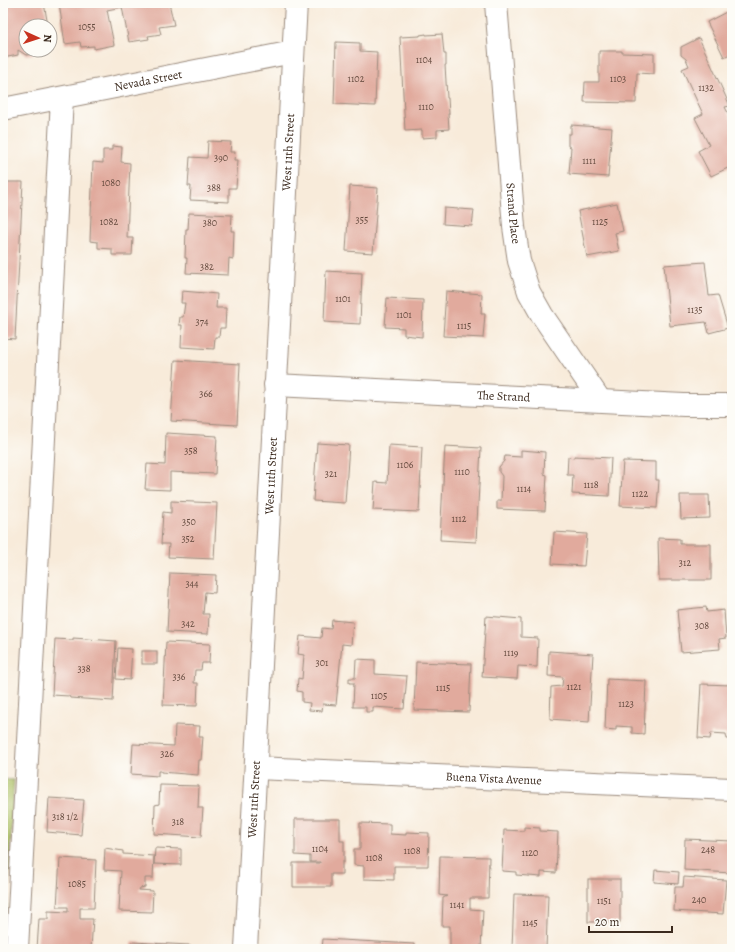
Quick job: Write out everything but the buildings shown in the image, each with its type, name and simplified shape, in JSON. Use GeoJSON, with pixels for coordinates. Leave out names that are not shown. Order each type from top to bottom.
{"type":"FeatureCollection","features":[{"type":"Feature","properties":{"kind":"street","name":"West 11th Street"},"geometry":{"type":"LineString","coordinates":[[246,949],[296,3]]}},
{"type":"Feature","properties":{"kind":"street","name":"Strand Place"},"geometry":{"type":"LineString","coordinates":[[496,3],[514,227],[519,261],[529,292],[542,315],[600,400]]}},
{"type":"Feature","properties":{"kind":"street","name":"Nevada Street"},"geometry":{"type":"LineString","coordinates":[[3,109],[293,52]]}},
{"type":"Feature","properties":{"kind":"street"},"geometry":{"type":"LineString","coordinates":[[18,949],[62,98]]}},
{"type":"Feature","properties":{"kind":"street","name":"The Strand"},"geometry":{"type":"LineString","coordinates":[[275,386],[684,405],[732,404]]}},
{"type":"Feature","properties":{"kind":"street","name":"Buena Vista Avenue"},"geometry":{"type":"LineString","coordinates":[[256,768],[732,789]]}},
{"type":"Feature","properties":{"kind":"green space"},"geometry":{"type":"Polygon","coordinates":[[[3,779],[14,780],[5,949],[3,949],[3,779]]]}}]}
